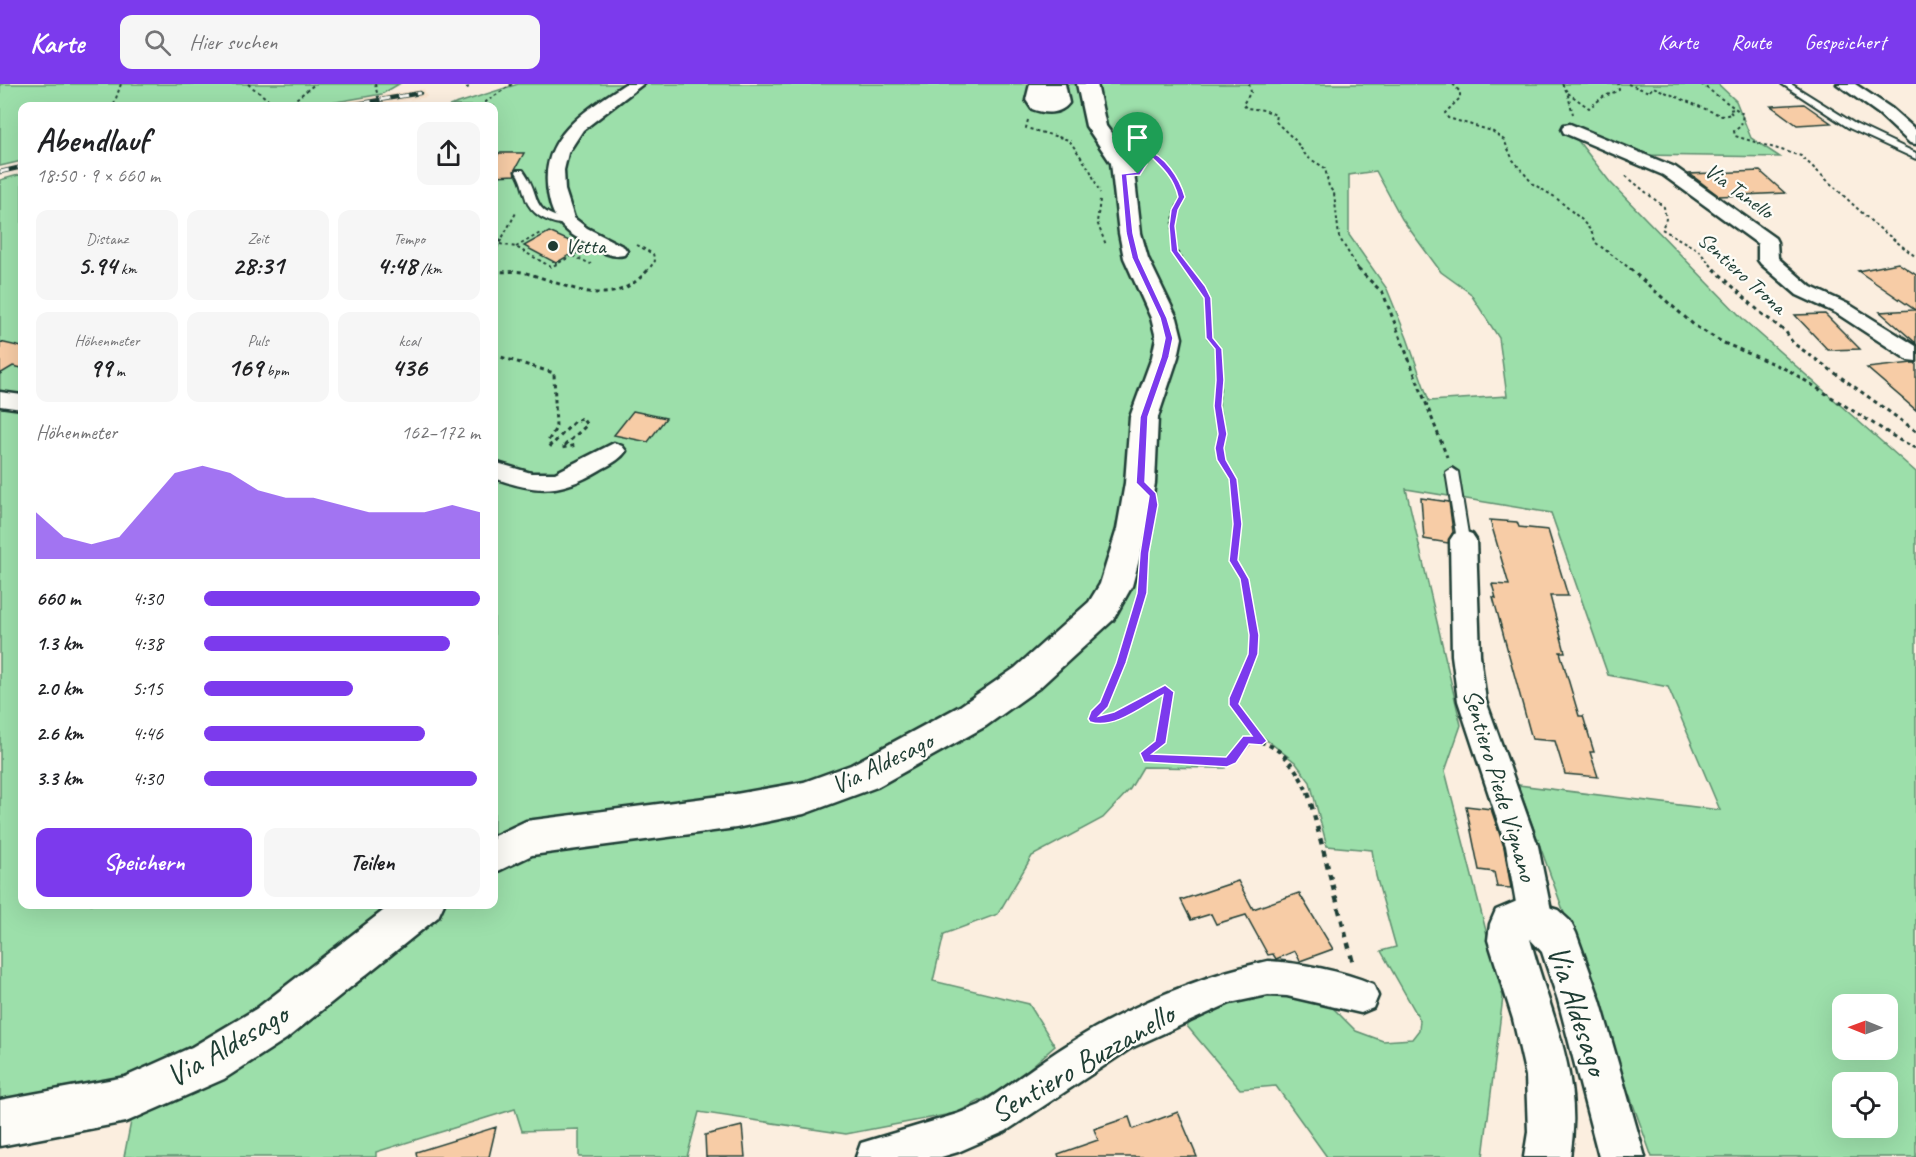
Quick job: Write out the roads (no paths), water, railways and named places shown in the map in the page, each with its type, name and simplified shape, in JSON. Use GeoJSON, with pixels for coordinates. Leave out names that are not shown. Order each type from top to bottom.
{"type":"FeatureCollection","features":[{"type":"Feature","properties":{"kind":"street"},"geometry":{"type":"LineString","coordinates":[[617,251],[567,222],[557,197],[560,147],[576,128],[635,84]]}},
{"type":"Feature","properties":{"kind":"street"},"geometry":{"type":"LineString","coordinates":[[1040,84],[1036,100],[1038,104],[1046,107],[1057,105],[1059,100],[1054,84]]}},
{"type":"Feature","properties":{"kind":"street","name":"Via Aldesago"},"geometry":{"type":"LineString","coordinates":[[498,853],[526,838],[736,812],[804,798],[864,776],[973,716],[1027,678],[1101,611],[1116,586],[1132,529],[1140,483],[1144,417],[1165,357],[1169,338],[1164,318],[1136,258],[1130,233],[1124,174],[1119,157],[1097,124],[1088,84]]}},
{"type":"Feature","properties":{"kind":"street"},"geometry":{"type":"LineString","coordinates":[[1845,84],[1885,111],[1916,139]]}},
{"type":"Feature","properties":{"kind":"street","name":"Via Tanello"},"geometry":{"type":"LineString","coordinates":[[1570,129],[1669,171],[1768,242],[1768,260],[1804,291],[1843,309],[1916,355]]}},
{"type":"Feature","properties":{"kind":"street"},"geometry":{"type":"LineString","coordinates":[[0,399],[18,401]]}},
{"type":"Feature","properties":{"kind":"street"},"geometry":{"type":"LineString","coordinates":[[498,472],[525,480],[553,483],[566,479],[614,451]]}},
{"type":"Feature","properties":{"kind":"street","name":"Sentiero Piede Vignano"},"geometry":{"type":"LineString","coordinates":[[1463,540],[1466,656],[1472,700],[1522,846],[1536,920]]}},
{"type":"Feature","properties":{"kind":"street","name":"Via Aldesago"},"geometry":{"type":"LineString","coordinates":[[0,1123],[126,1098],[208,1063],[271,1024],[418,909]]}},
{"type":"Feature","properties":{"kind":"street","name":"Via Aldesago"},"geometry":{"type":"LineString","coordinates":[[1547,1157],[1551,1143],[1553,1116],[1550,1088],[1545,1060],[1508,931],[1510,924],[1522,918],[1536,920],[1550,930],[1561,947],[1579,1000],[1623,1157]]}},
{"type":"Feature","properties":{"kind":"street","name":"Sentiero Buzzanello"},"geometry":{"type":"LineString","coordinates":[[875,1157],[958,1132],[993,1118],[1119,1035],[1200,996],[1230,986],[1250,980],[1278,978],[1361,996]]}},
{"type":"Feature","properties":{"kind":"lane"},"geometry":{"type":"LineString","coordinates":[[1786,84],[1852,126],[1916,156]]}},
{"type":"Feature","properties":{"kind":"lane"},"geometry":{"type":"LineString","coordinates":[[520,172],[538,210],[552,220],[567,222]]}},
{"type":"Feature","properties":{"kind":"lane"},"geometry":{"type":"LineString","coordinates":[[1452,472],[1463,540]]}},
{"type":"Feature","properties":{"kind":"railway"},"geometry":{"type":"LineString","coordinates":[[368,102],[420,93]]}},
{"type":"Feature","properties":{"kind":"railway"},"geometry":{"type":"LineString","coordinates":[[0,172],[18,168]]}},
{"type":"Feature","properties":{"kind":"place","name":"Vetta"},"geometry":{"type":"Point","coordinates":[553,246]}}]}
